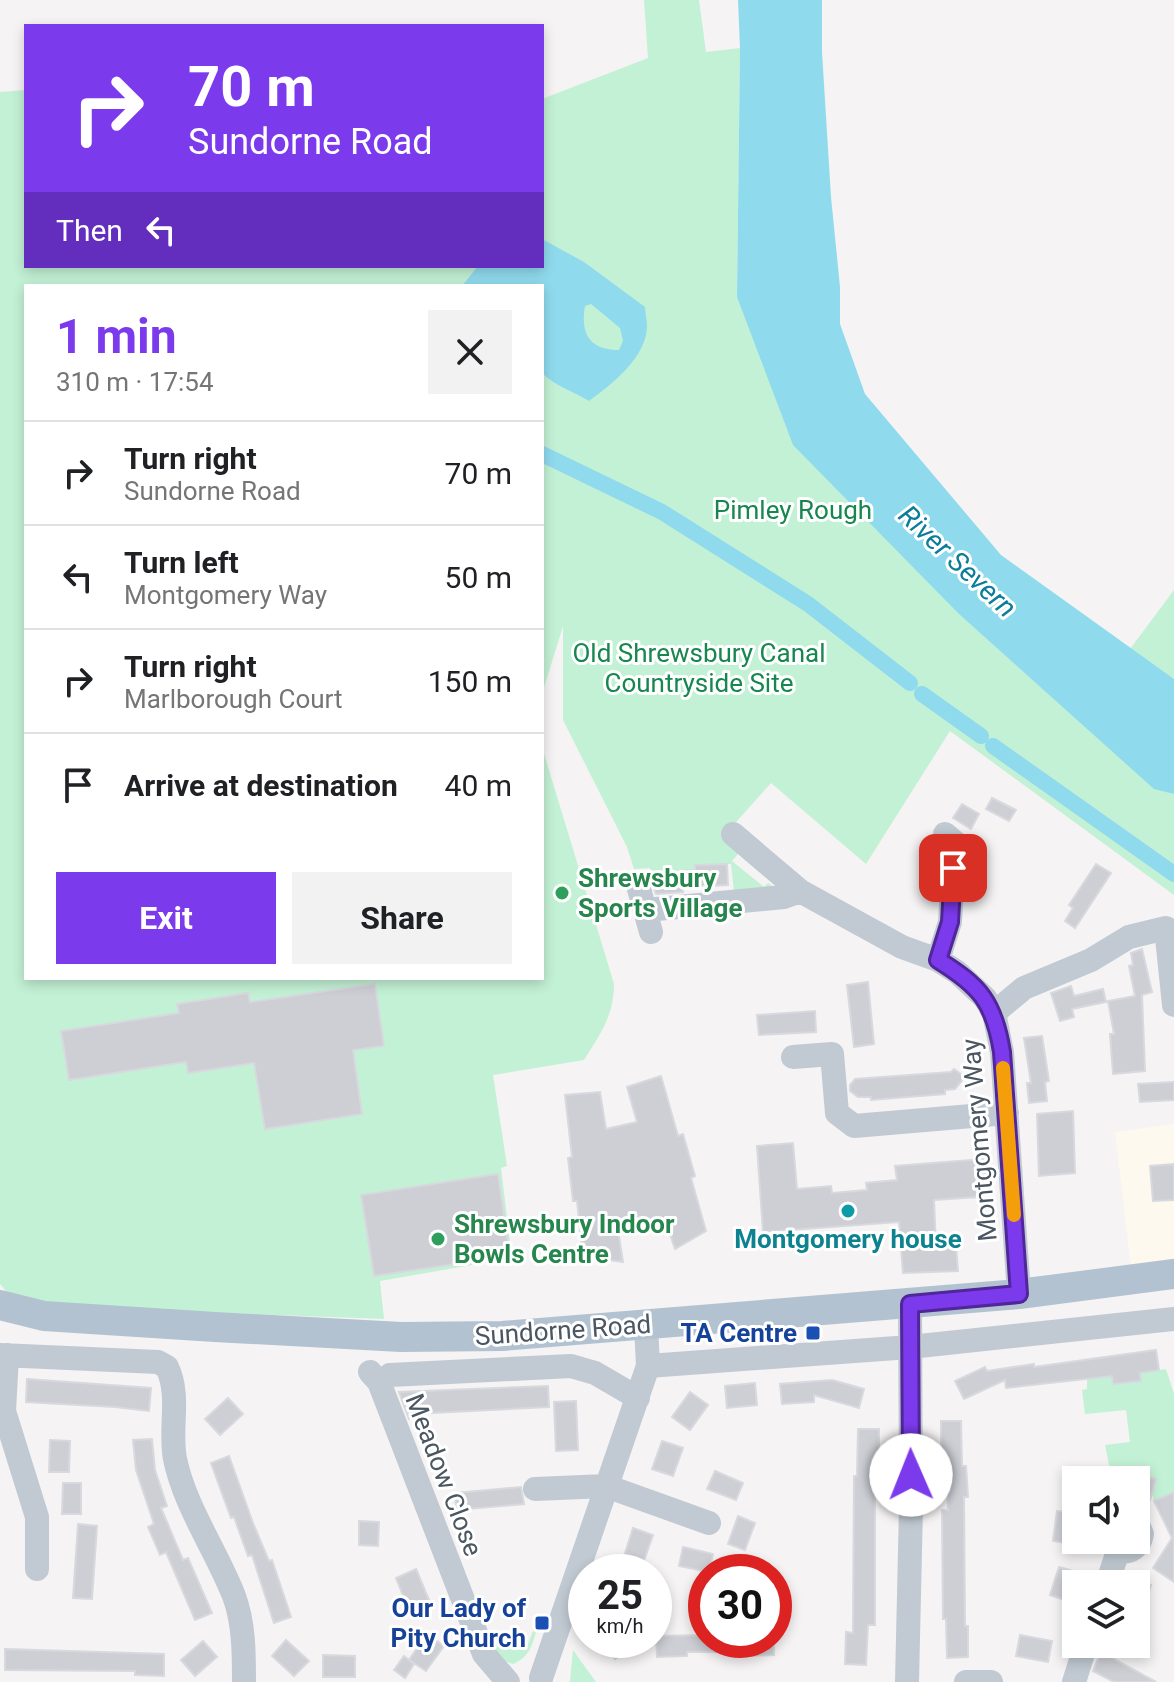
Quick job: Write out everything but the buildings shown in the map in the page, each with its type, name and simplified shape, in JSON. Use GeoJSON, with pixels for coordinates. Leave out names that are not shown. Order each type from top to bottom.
{"type":"FeatureCollection","features":[{"type":"Feature","properties":{"kind":"main road","name":"Sundorne Road"},"geometry":{"type":"LineString","coordinates":[[0,1305],[44,1316],[401,1337],[502,1336],[1019,1294],[1174,1274]]}},
{"type":"Feature","properties":{"kind":"street","name":"Montgomery Way"},"geometry":{"type":"LineString","coordinates":[[733,834],[800,891],[902,947],[938,960],[972,985],[994,1013],[1002,1052],[1019,1294]]}},
{"type":"Feature","properties":{"kind":"street"},"geometry":{"type":"LineString","coordinates":[[938,960],[950,922],[953,868],[974,845],[945,834]]}},
{"type":"Feature","properties":{"kind":"street"},"geometry":{"type":"LineString","coordinates":[[645,910],[784,897],[800,891]]}},
{"type":"Feature","properties":{"kind":"street"},"geometry":{"type":"LineString","coordinates":[[994,1013],[1024,988],[1091,960],[1129,937],[1170,928],[1174,1005]]}},
{"type":"Feature","properties":{"kind":"street"},"geometry":{"type":"LineString","coordinates":[[793,1057],[832,1054],[837,1113],[854,1126],[1007,1113]]}},
{"type":"Feature","properties":{"kind":"street"},"geometry":{"type":"LineString","coordinates":[[907,1682],[911,1507],[910,1304]]}},
{"type":"Feature","properties":{"kind":"street","name":"Sundorne Road"},"geometry":{"type":"LineString","coordinates":[[648,1366],[910,1347],[1174,1319]]}},
{"type":"Feature","properties":{"kind":"street"},"geometry":{"type":"LineString","coordinates":[[508,1682],[530,1675],[545,1680],[606,1486],[648,1366],[646,1325]]}},
{"type":"Feature","properties":{"kind":"street"},"geometry":{"type":"LineString","coordinates":[[37,1569],[37,1517],[4,1411],[4,1355],[158,1362],[167,1367],[176,1397],[175,1460],[234,1597],[241,1625],[244,1682]]}},
{"type":"Feature","properties":{"kind":"street","name":"Sundorne Road"},"geometry":{"type":"LineString","coordinates":[[380,1374],[571,1366],[595,1373],[638,1398]]}},
{"type":"Feature","properties":{"kind":"street","name":"Meadow Close"},"geometry":{"type":"LineString","coordinates":[[380,1374],[379,1382],[484,1654],[508,1682]]}},
{"type":"Feature","properties":{"kind":"street"},"geometry":{"type":"LineString","coordinates":[[535,1489],[606,1486],[709,1523]]}},
{"type":"Feature","properties":{"kind":"street"},"geometry":{"type":"LineString","coordinates":[[1074,1682],[1082,1658]]}},
{"type":"Feature","properties":{"kind":"street"},"geometry":{"type":"LineString","coordinates":[[966,1682],[991,1682]]}},
{"type":"Feature","properties":{"kind":"shaded area"},"geometry":{"type":"Polygon","coordinates":[[[1174,1124],[1174,1263],[1131,1269],[1115,1132],[1174,1124]]]}},
{"type":"Feature","properties":{"kind":"green space"},"geometry":{"type":"Polygon","coordinates":[[[644,0],[699,0],[706,52],[740,48],[737,297],[960,615],[1154,788],[1174,794],[1174,895],[950,731],[866,864],[771,783],[722,838],[739,853],[732,861],[764,887],[768,883],[776,889],[734,891],[731,864],[695,865],[695,870],[651,873],[650,868],[634,869],[627,847],[563,720],[563,626],[544,688],[544,284],[24,284],[24,980],[544,980],[544,754],[614,984],[609,1015],[584,1060],[493,1075],[507,1166],[501,1168],[512,1258],[380,1281],[384,1319],[59,1307],[15,1301],[0,1284],[0,92],[24,90],[24,268],[544,268],[544,98],[648,58],[644,0]]]}},
{"type":"Feature","properties":{"kind":"green space"},"geometry":{"type":"Polygon","coordinates":[[[1174,590],[1174,679],[1130,649],[1174,590]]]}},
{"type":"Feature","properties":{"kind":"green space"},"geometry":{"type":"Polygon","coordinates":[[[1166,1369],[1174,1394],[1174,1494],[1154,1501],[1152,1493],[1156,1479],[1150,1477],[1150,1466],[1109,1466],[1105,1445],[1130,1442],[1126,1410],[1085,1414],[1082,1390],[1087,1389],[1087,1379],[1133,1374],[1135,1381],[1141,1380],[1140,1373],[1166,1369]]]}},
{"type":"Feature","properties":{"kind":"green space"},"geometry":{"type":"Polygon","coordinates":[[[479,1630],[528,1644],[533,1631],[536,1632],[529,1651],[513,1664],[494,1657],[479,1630]]]}},
{"type":"Feature","properties":{"kind":"green space"},"geometry":{"type":"Polygon","coordinates":[[[572,1658],[579,1658],[596,1682],[570,1682],[572,1658]]]}},
{"type":"Feature","properties":{"kind":"water","name":"River Severn"},"geometry":{"type":"Polygon","coordinates":[[[738,0],[822,0],[822,52],[840,287],[840,324],[865,394],[1001,555],[1174,679],[1174,794],[1154,789],[960,615],[793,445],[737,297],[738,0]]]}},
{"type":"Feature","properties":{"kind":"water"},"geometry":{"type":"Polygon","coordinates":[[[544,240],[584,262],[645,307],[645,337],[641,349],[626,369],[589,401],[544,375],[544,284],[464,284],[476,268],[544,268],[544,240]],[[591,304],[585,306],[584,325],[594,343],[619,350],[623,341],[620,328],[591,304]]]}},
{"type":"Feature","properties":{"kind":"waterway"},"geometry":{"type":"LineString","coordinates":[[544,455],[662,512],[808,604],[910,683]]}},
{"type":"Feature","properties":{"kind":"waterway"},"geometry":{"type":"LineString","coordinates":[[922,694],[981,736]]}},
{"type":"Feature","properties":{"kind":"waterway"},"geometry":{"type":"LineString","coordinates":[[993,746],[1174,874]]}},
{"type":"Feature","properties":{"kind":"slow traffic"},"geometry":{"type":"LineString","coordinates":[[1003,1068],[1014,1215]]}},
{"type":"Feature","properties":{"kind":"place","name":"Shrewsbury Sports Village"},"geometry":{"type":"Point","coordinates":[562,893]}},
{"type":"Feature","properties":{"kind":"place","name":"Montgomery house"},"geometry":{"type":"Point","coordinates":[848,1211]}},
{"type":"Feature","properties":{"kind":"place","name":"Shrewsbury Indoor Bowls Centre"},"geometry":{"type":"Point","coordinates":[438,1239]}},
{"type":"Feature","properties":{"kind":"place","name":"TA Centre"},"geometry":{"type":"Point","coordinates":[813,1333]}},
{"type":"Feature","properties":{"kind":"place","name":"Our Lady of Pity Church"},"geometry":{"type":"Point","coordinates":[542,1623]}},
{"type":"Feature","properties":{"kind":"route"},"geometry":{"type":"LineString","coordinates":[[911,1475],[910,1304],[1019,1294],[998,1027],[985,998],[957,972],[938,960],[950,922],[953,868]]}},
{"type":"Feature","properties":{"kind":"park label","name":"Pimley Rough"},"geometry":{"type":"Point","coordinates":[793,510]}},
{"type":"Feature","properties":{"kind":"park label","name":"Old Shrewsbury Canal Countryside Site"},"geometry":{"type":"Point","coordinates":[699,668]}}]}
